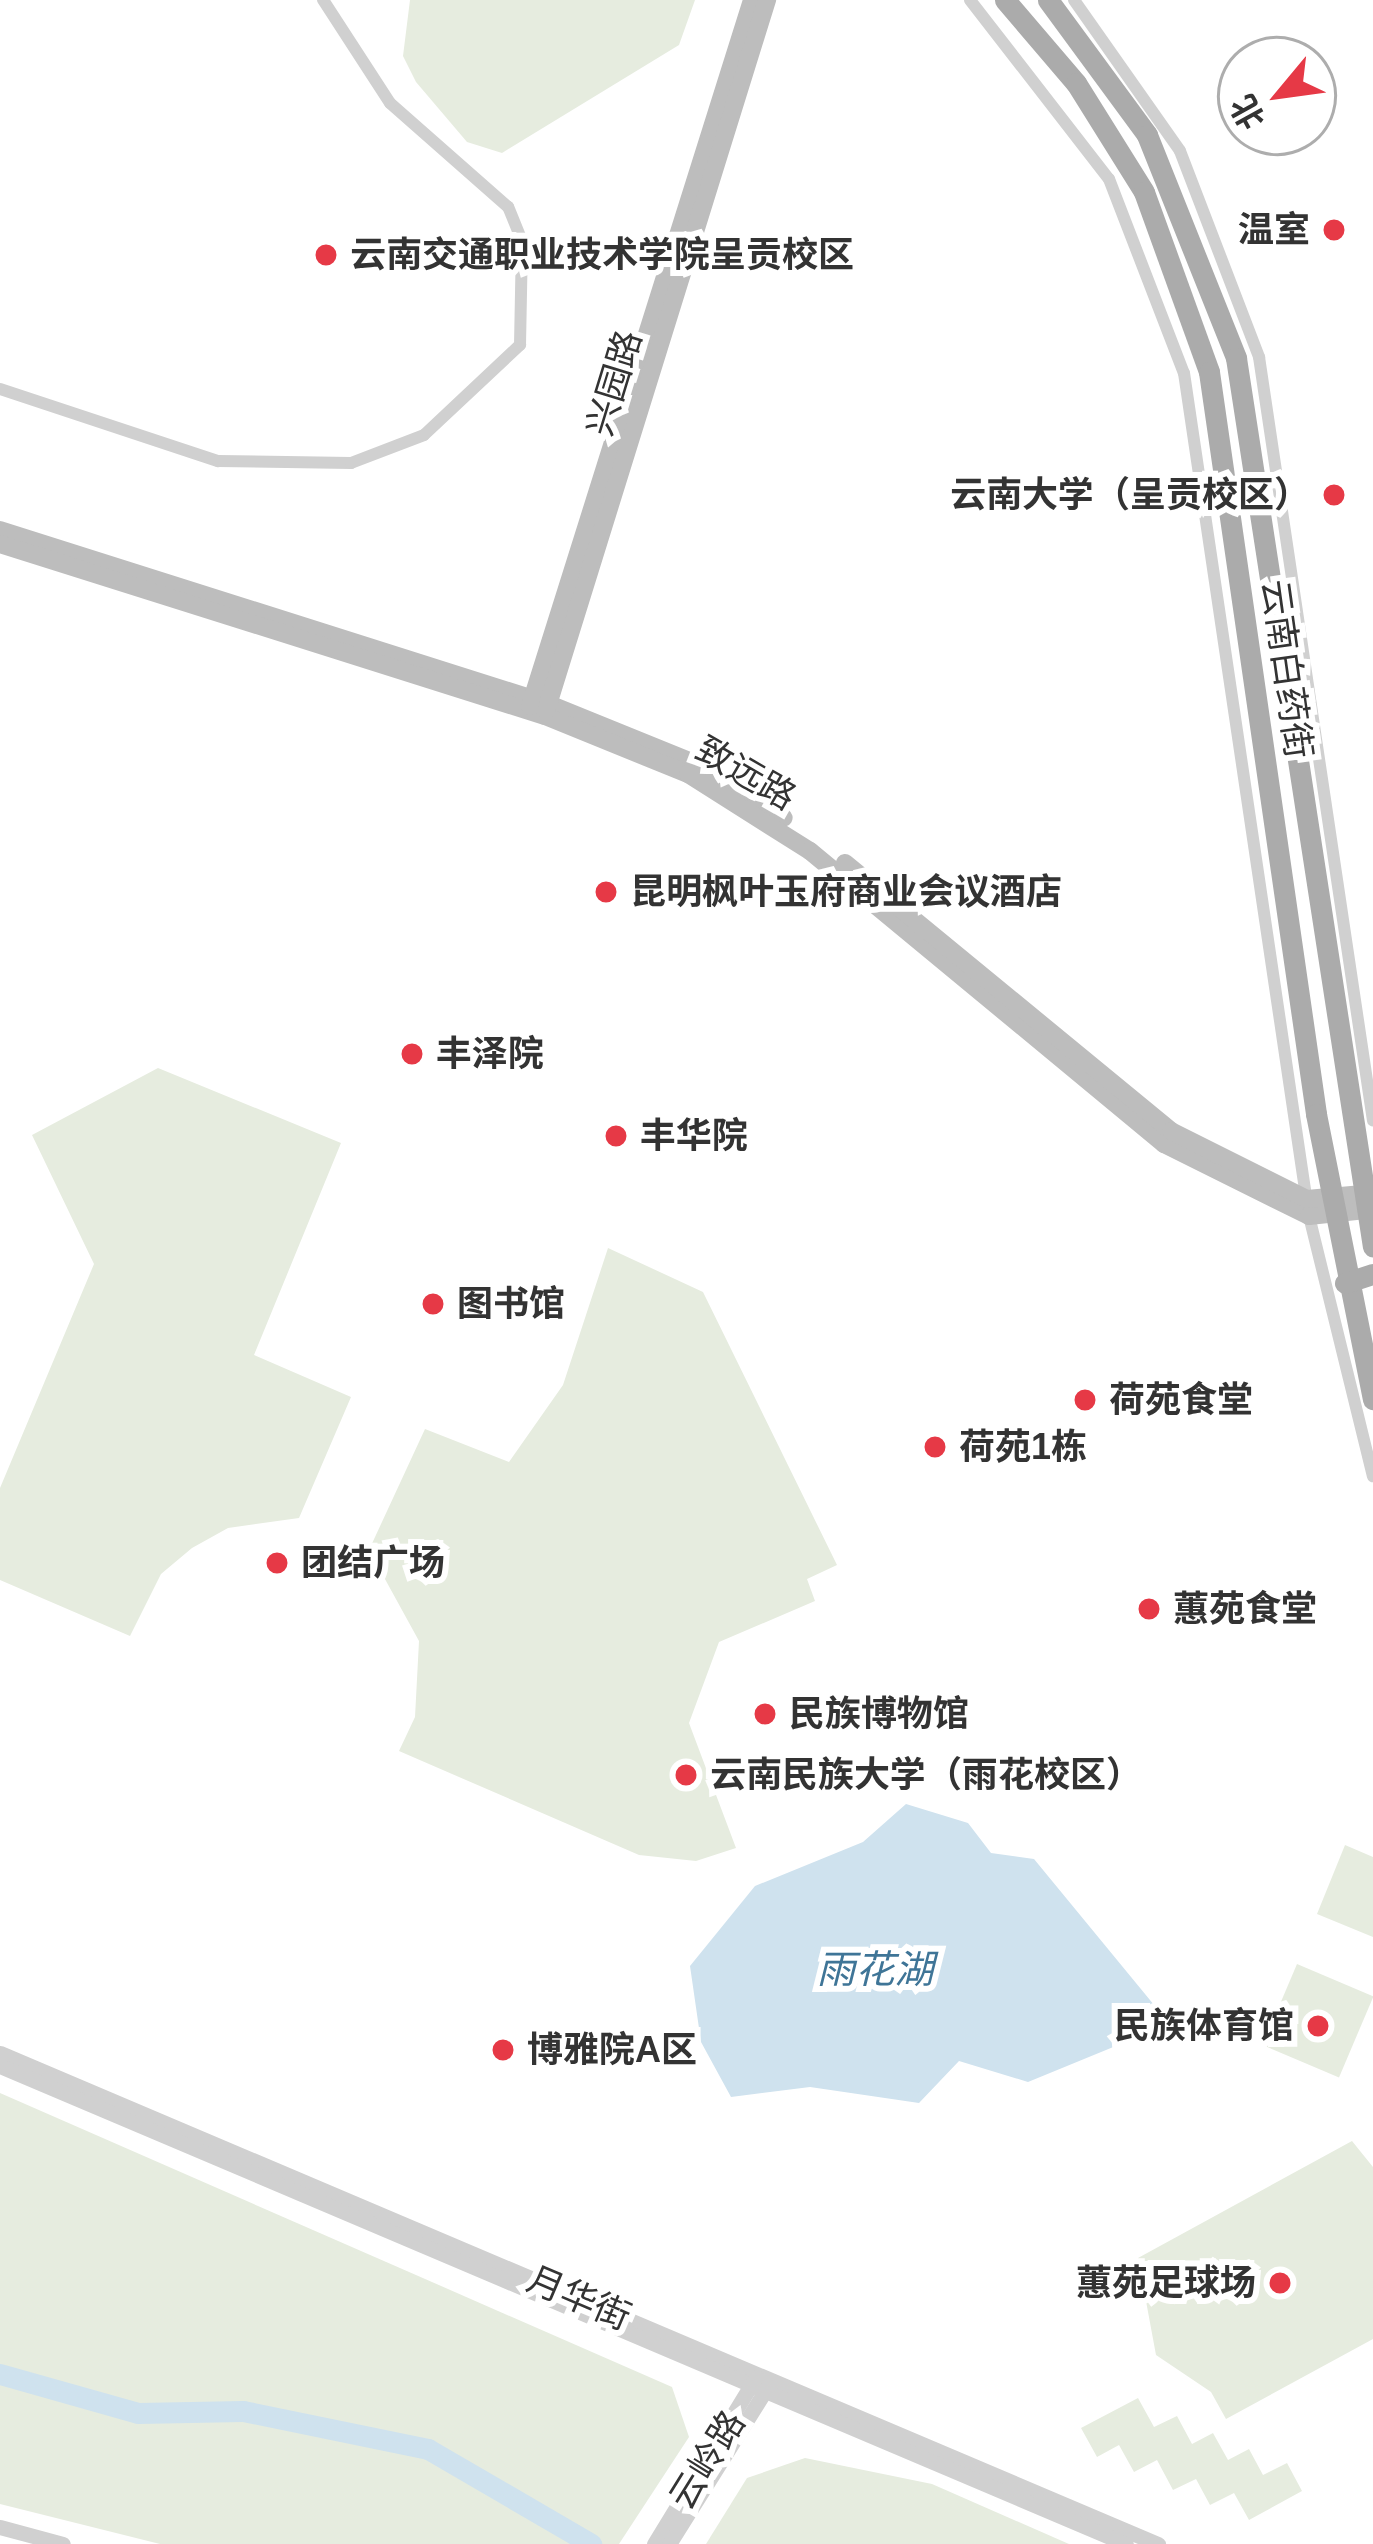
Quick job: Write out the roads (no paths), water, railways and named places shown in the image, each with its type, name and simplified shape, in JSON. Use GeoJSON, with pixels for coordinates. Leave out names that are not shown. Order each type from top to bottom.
{"type":"FeatureCollection","features":[{"type":"Feature","properties":{"kind":"main road","name":"兴园路"},"geometry":{"type":"LineString","coordinates":[[539,707],[752,0]]}},
{"type":"Feature","properties":{"kind":"main road","name":"兴园路"},"geometry":{"type":"LineString","coordinates":[[539,707],[767,0]]}},
{"type":"Feature","properties":{"kind":"main road","name":"云南白药街"},"geometry":{"type":"LineString","coordinates":[[1005,0],[1076,83],[1144,192],[1209,372],[1316,1114],[1346,1283],[1373,1399]]}},
{"type":"Feature","properties":{"kind":"main road","name":"云南白药街"},"geometry":{"type":"LineString","coordinates":[[1048,0],[1147,135],[1236,358],[1373,1247]]}},
{"type":"Feature","properties":{"kind":"main road","name":"致远路"},"geometry":{"type":"LineString","coordinates":[[0,530],[539,707],[754,812],[1113,1110],[1308,1207],[1364,1202]]}},
{"type":"Feature","properties":{"kind":"main road","name":"致远路"},"geometry":{"type":"LineString","coordinates":[[0,544],[539,707]]}},
{"type":"Feature","properties":{"kind":"main road"},"geometry":{"type":"LineString","coordinates":[[1316,1114],[1334,1121],[1349,1108]]}},
{"type":"Feature","properties":{"kind":"main road"},"geometry":{"type":"LineString","coordinates":[[1346,1283],[1373,1274]]}},
{"type":"Feature","properties":{"kind":"street"},"geometry":{"type":"LineString","coordinates":[[0,389],[218,461],[351,463],[424,435],[520,345],[522,241],[508,207],[390,103],[323,0]]}},
{"type":"Feature","properties":{"kind":"street"},"geometry":{"type":"LineString","coordinates":[[970,0],[1108,179],[1184,373],[1308,1207],[1373,1476]]}},
{"type":"Feature","properties":{"kind":"street"},"geometry":{"type":"LineString","coordinates":[[1074,0],[1180,151],[1258,358],[1373,1121]]}},
{"type":"Feature","properties":{"kind":"street","name":"月华街"},"geometry":{"type":"LineString","coordinates":[[0,2053],[1126,2544]]}},
{"type":"Feature","properties":{"kind":"street","name":"月华街"},"geometry":{"type":"LineString","coordinates":[[0,2066],[1158,2544]]}},
{"type":"Feature","properties":{"kind":"street","name":"云岭路"},"geometry":{"type":"LineString","coordinates":[[654,2544],[761,2383]]}},
{"type":"Feature","properties":{"kind":"street","name":"云岭路"},"geometry":{"type":"LineString","coordinates":[[670,2544],[761,2383]]}},
{"type":"Feature","properties":{"kind":"street"},"geometry":{"type":"LineString","coordinates":[[0,2527],[64,2544]]}},
{"type":"Feature","properties":{"kind":"water","name":"雨花湖"},"geometry":{"type":"Polygon","coordinates":[[[906,1804],[968,1823],[991,1853],[1034,1859],[1159,2011],[1145,2034],[1028,2082],[959,2061],[919,2103],[810,2087],[731,2097],[701,2042],[690,1966],[755,1886],[863,1842],[906,1804]]]}},
{"type":"Feature","properties":{"kind":"waterway"},"geometry":{"type":"LineString","coordinates":[[0,2374],[138,2413],[243,2411],[428,2449],[591,2544]]}},
{"type":"Feature","properties":{"kind":"place","name":"温室"},"geometry":{"type":"Point","coordinates":[1334,230]}},
{"type":"Feature","properties":{"kind":"place","name":"云南交通职业技术学院呈贡校区"},"geometry":{"type":"Point","coordinates":[326,255]}},
{"type":"Feature","properties":{"kind":"place","name":"云南大学（呈贡校区）"},"geometry":{"type":"Point","coordinates":[1334,495]}},
{"type":"Feature","properties":{"kind":"place","name":"昆明枫叶玉府商业会议酒店"},"geometry":{"type":"Point","coordinates":[606,892]}},
{"type":"Feature","properties":{"kind":"place","name":"丰泽院"},"geometry":{"type":"Point","coordinates":[412,1054]}},
{"type":"Feature","properties":{"kind":"place","name":"丰华院"},"geometry":{"type":"Point","coordinates":[616,1136]}},
{"type":"Feature","properties":{"kind":"place","name":"图书馆"},"geometry":{"type":"Point","coordinates":[433,1304]}},
{"type":"Feature","properties":{"kind":"place","name":"荷苑食堂"},"geometry":{"type":"Point","coordinates":[1085,1400]}},
{"type":"Feature","properties":{"kind":"place","name":"荷苑1栋"},"geometry":{"type":"Point","coordinates":[935,1447]}},
{"type":"Feature","properties":{"kind":"place","name":"团结广场"},"geometry":{"type":"Point","coordinates":[277,1563]}},
{"type":"Feature","properties":{"kind":"place","name":"蕙苑食堂"},"geometry":{"type":"Point","coordinates":[1149,1609]}},
{"type":"Feature","properties":{"kind":"place","name":"民族博物馆"},"geometry":{"type":"Point","coordinates":[765,1714]}},
{"type":"Feature","properties":{"kind":"place","name":"云南民族大学（雨花校区）"},"geometry":{"type":"Point","coordinates":[686,1775]}},
{"type":"Feature","properties":{"kind":"place","name":"民族体育馆"},"geometry":{"type":"Point","coordinates":[1318,2026]}},
{"type":"Feature","properties":{"kind":"place","name":"博雅院A区"},"geometry":{"type":"Point","coordinates":[503,2050]}},
{"type":"Feature","properties":{"kind":"place","name":"蕙苑足球场"},"geometry":{"type":"Point","coordinates":[1280,2283]}}]}
